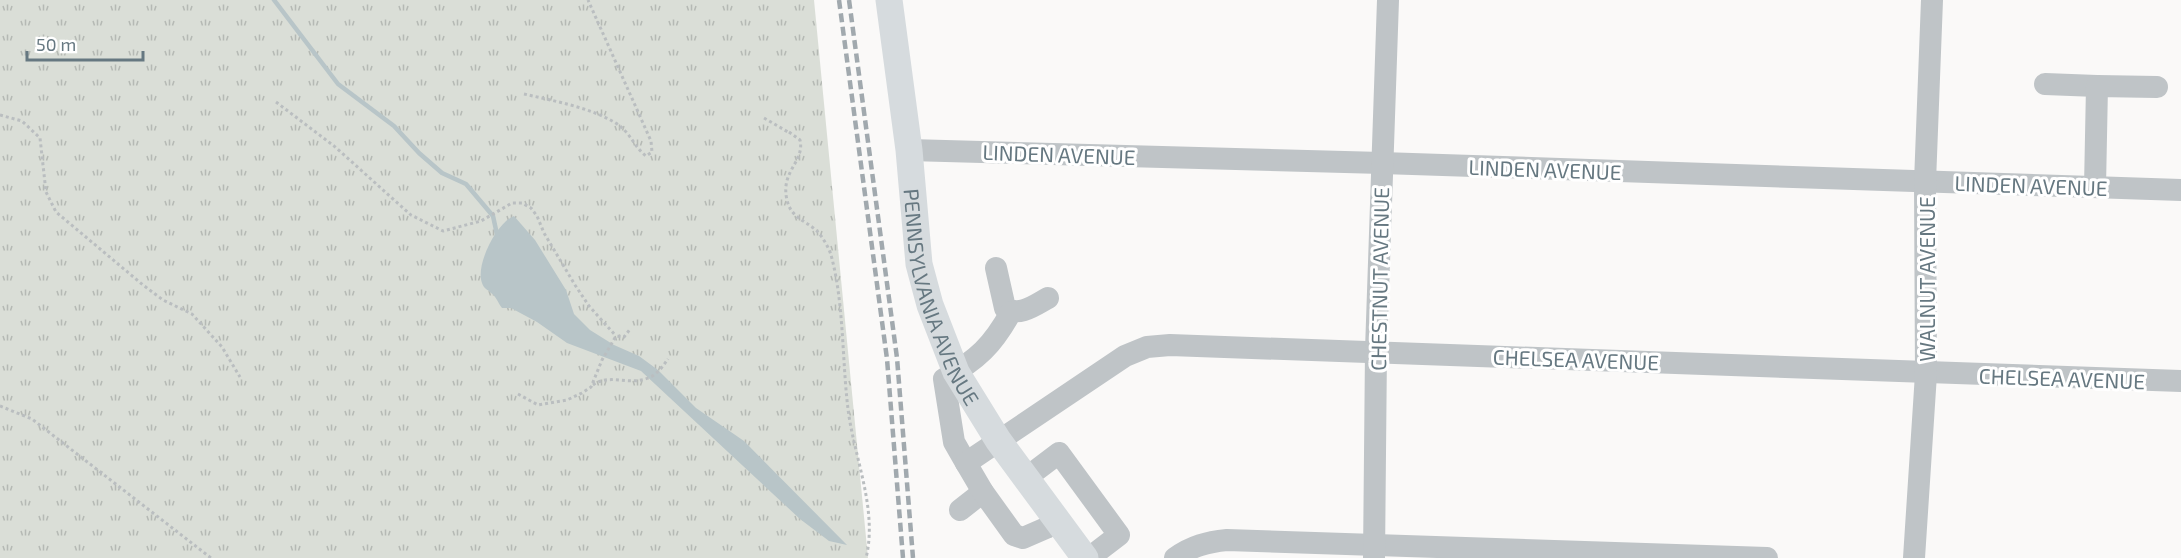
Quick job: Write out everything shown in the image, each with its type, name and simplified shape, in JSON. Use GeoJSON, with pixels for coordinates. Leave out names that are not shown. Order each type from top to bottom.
{"type":"FeatureCollection","features":[{"type":"Feature","properties":{"kind":"main road","name":"PENNSYLVANIA AVENUE"},"geometry":{"type":"LineString","coordinates":[[889,0],[909,150],[919,264],[930,305],[956,372],[998,440],[1087,558]]}},
{"type":"Feature","properties":{"kind":"street","name":"CHESTNUT AVENUE"},"geometry":{"type":"LineString","coordinates":[[1374,551],[1376,350],[1388,0]]}},
{"type":"Feature","properties":{"kind":"street","name":"WALNUT AVENUE"},"geometry":{"type":"LineString","coordinates":[[1914,558],[1926,374],[1925,182],[1932,0]]}},
{"type":"Feature","properties":{"kind":"street"},"geometry":{"type":"LineString","coordinates":[[2045,84],[2157,87]]}},
{"type":"Feature","properties":{"kind":"street"},"geometry":{"type":"LineString","coordinates":[[2095,188],[2097,86]]}},
{"type":"Feature","properties":{"kind":"street","name":"LINDEN AVENUE"},"geometry":{"type":"LineString","coordinates":[[909,150],[1382,163],[2181,190]]}},
{"type":"Feature","properties":{"kind":"street"},"geometry":{"type":"LineString","coordinates":[[996,268],[1005,308],[1011,312],[1027,310],[1048,298]]}},
{"type":"Feature","properties":{"kind":"street"},"geometry":{"type":"LineString","coordinates":[[1011,312],[1000,332],[977,359],[944,379],[954,442],[983,492],[1014,535],[1023,538],[1046,528],[1057,520]]}},
{"type":"Feature","properties":{"kind":"street","name":"CHELSEA AVENUE"},"geometry":{"type":"LineString","coordinates":[[966,463],[1125,356],[1147,347],[1170,345],[1376,350],[1926,374],[2181,381]]}},
{"type":"Feature","properties":{"kind":"street"},"geometry":{"type":"LineString","coordinates":[[1026,478],[1059,453],[1119,535],[1087,558]]}},
{"type":"Feature","properties":{"kind":"street"},"geometry":{"type":"LineString","coordinates":[[960,510],[983,492]]}},
{"type":"Feature","properties":{"kind":"street"},"geometry":{"type":"LineString","coordinates":[[1175,558],[1199,545],[1227,540],[1374,551],[1767,558]]}},
{"type":"Feature","properties":{"kind":"path"},"geometry":{"type":"LineString","coordinates":[[525,94],[577,107],[615,123],[634,139],[639,150],[646,156],[652,152],[651,141],[588,0]]}},
{"type":"Feature","properties":{"kind":"path"},"geometry":{"type":"LineString","coordinates":[[276,102],[334,146],[411,214],[443,231],[481,221],[512,203],[522,203],[531,208],[549,242],[589,306],[616,336],[624,337],[631,328]]}},
{"type":"Feature","properties":{"kind":"path"},"geometry":{"type":"LineString","coordinates":[[0,115],[22,121],[40,138],[46,192],[56,212],[143,285],[163,300],[192,314],[222,347],[240,377]]}},
{"type":"Feature","properties":{"kind":"path"},"geometry":{"type":"LineString","coordinates":[[764,118],[800,140],[802,147],[800,156],[788,174],[785,189],[787,201],[793,215],[818,232],[830,253],[837,286],[848,410],[867,503],[870,541],[866,558]]}},
{"type":"Feature","properties":{"kind":"path"},"geometry":{"type":"LineString","coordinates":[[591,387],[602,360],[616,336]]}},
{"type":"Feature","properties":{"kind":"path"},"geometry":{"type":"LineString","coordinates":[[518,394],[538,405],[567,400],[600,380],[649,378],[660,370],[668,359]]}},
{"type":"Feature","properties":{"kind":"path"},"geometry":{"type":"LineString","coordinates":[[0,406],[32,419],[211,558]]}},
{"type":"Feature","properties":{"kind":"green space"},"geometry":{"type":"Polygon","coordinates":[[[0,0],[814,0],[868,558],[0,558],[0,0]]]}},
{"type":"Feature","properties":{"kind":"shaded area"},"geometry":{"type":"Polygon","coordinates":[[[514,216],[535,240],[566,290],[574,314],[590,330],[614,345],[639,356],[658,370],[696,408],[744,441],[847,545],[829,541],[800,519],[641,371],[567,343],[537,322],[511,308],[502,308],[483,285],[482,266],[495,235],[507,220],[514,216]]]}},
{"type":"Feature","properties":{"kind":"waterway"},"geometry":{"type":"LineString","coordinates":[[274,0],[338,84],[394,126],[419,153],[442,173],[466,184],[493,216],[498,239]]}},
{"type":"Feature","properties":{"kind":"railway"},"geometry":{"type":"LineString","coordinates":[[839,0],[887,359],[903,558]]}},
{"type":"Feature","properties":{"kind":"railway"},"geometry":{"type":"LineString","coordinates":[[849,0],[897,358],[913,558]]}}]}
